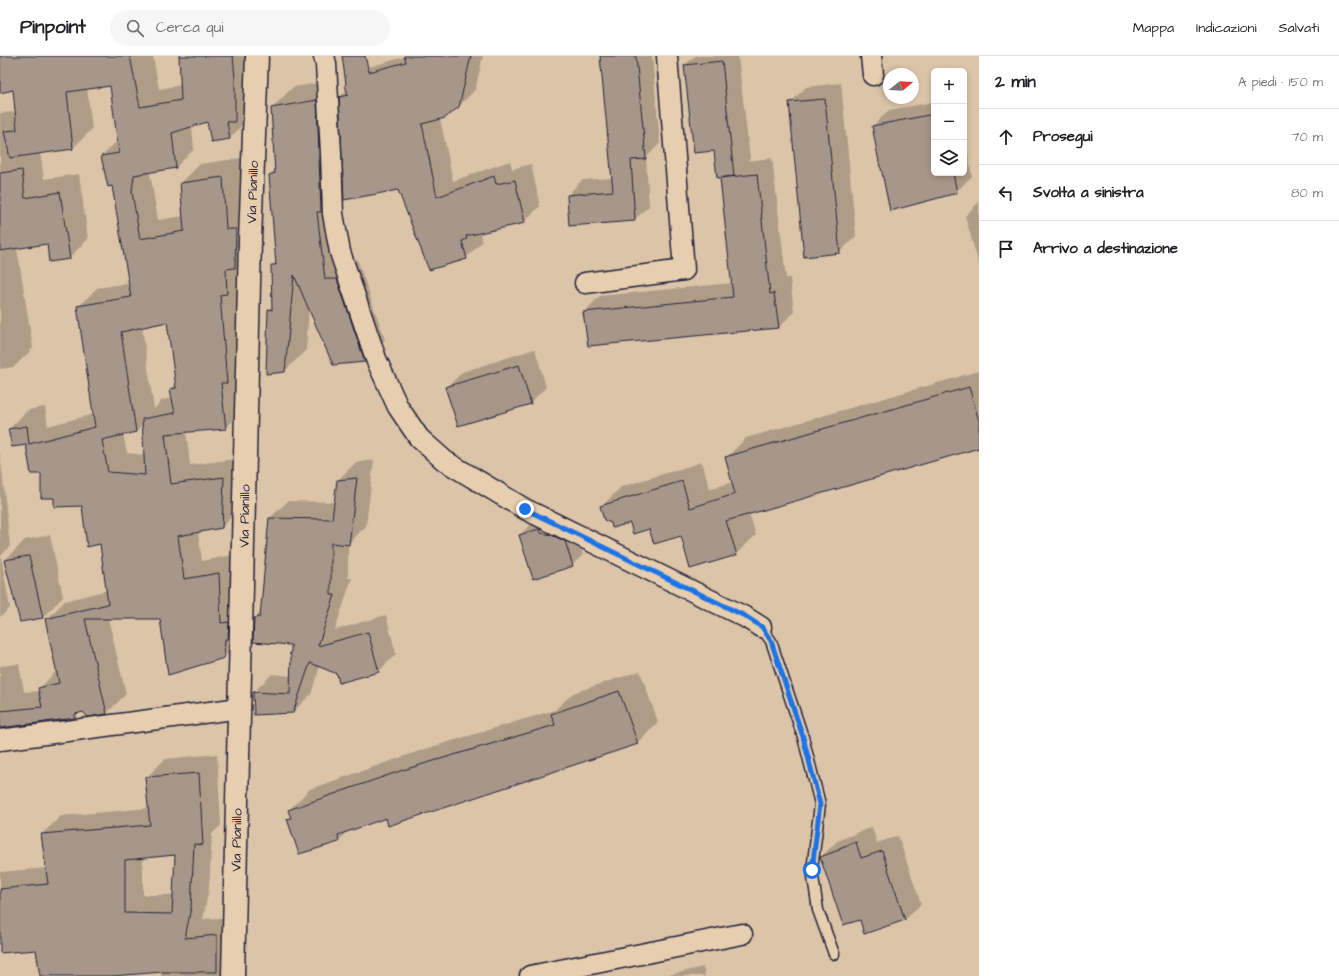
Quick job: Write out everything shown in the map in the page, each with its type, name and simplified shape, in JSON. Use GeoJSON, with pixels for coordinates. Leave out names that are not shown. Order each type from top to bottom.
{"type":"FeatureCollection","features":[{"type":"Feature","properties":{"kind":"street","name":"Via Pianillo"},"geometry":{"type":"LineString","coordinates":[[233,976],[250,240],[258,56]]}},
{"type":"Feature","properties":{"kind":"street"},"geometry":{"type":"LineString","coordinates":[[324,56],[326,64],[331,145],[333,214],[340,252],[376,359],[398,407],[419,438],[445,462],[525,509],[745,616],[762,627]]}},
{"type":"Feature","properties":{"kind":"street"},"geometry":{"type":"LineString","coordinates":[[585,283],[684,270],[667,56]]}},
{"type":"Feature","properties":{"kind":"street"},"geometry":{"type":"LineString","coordinates":[[0,740],[240,708]]}},
{"type":"Feature","properties":{"kind":"street"},"geometry":{"type":"LineString","coordinates":[[530,976],[742,934]]}},
{"type":"Feature","properties":{"kind":"lane"},"geometry":{"type":"LineString","coordinates":[[762,627],[771,641],[803,737],[820,804],[812,870],[818,910],[834,954]]}},
{"type":"Feature","properties":{"kind":"building"},"geometry":{"type":"Polygon","coordinates":[[[0,56],[130,56],[140,107],[181,100],[179,56],[233,56],[235,78],[235,122],[227,122],[230,139],[211,142],[207,122],[172,133],[176,168],[134,175],[132,192],[140,239],[184,231],[180,183],[223,177],[226,229],[236,229],[235,268],[226,269],[227,294],[220,295],[227,383],[221,383],[226,429],[165,434],[171,484],[224,477],[222,528],[178,536],[184,579],[219,573],[221,623],[229,622],[228,639],[225,639],[224,658],[168,675],[160,619],[85,619],[107,714],[88,717],[83,712],[75,714],[75,718],[0,728],[0,711],[42,707],[38,688],[59,683],[45,619],[108,604],[100,544],[87,547],[82,506],[54,507],[54,498],[41,498],[41,474],[31,474],[26,445],[12,447],[8,429],[27,426],[29,444],[95,427],[77,306],[131,297],[112,186],[108,187],[101,156],[119,153],[110,86],[67,92],[73,149],[10,158],[4,131],[17,130],[13,90],[0,93],[0,56]],[[167,322],[121,332],[136,432],[102,440],[108,472],[145,475],[142,419],[175,413],[170,389],[176,388],[167,322]]]}},
{"type":"Feature","properties":{"kind":"building"},"geometry":{"type":"Polygon","coordinates":[[[342,56],[365,56],[369,72],[406,62],[404,56],[471,56],[459,107],[445,118],[422,124],[437,197],[494,176],[496,184],[515,180],[525,223],[466,236],[467,239],[462,241],[467,259],[429,270],[398,190],[344,200],[339,97],[348,95],[345,85],[342,56]]]}},
{"type":"Feature","properties":{"kind":"building"},"geometry":{"type":"Polygon","coordinates":[[[600,56],[636,56],[646,159],[631,160],[635,221],[569,226],[567,195],[613,191],[600,56]]]}},
{"type":"Feature","properties":{"kind":"building"},"geometry":{"type":"Polygon","coordinates":[[[722,61],[734,176],[717,178],[714,151],[694,153],[684,65],[722,61]]]}},
{"type":"Feature","properties":{"kind":"building"},"geometry":{"type":"Polygon","coordinates":[[[825,99],[840,253],[804,257],[789,102],[825,99]]]}},
{"type":"Feature","properties":{"kind":"building"},"geometry":{"type":"Polygon","coordinates":[[[317,100],[321,212],[317,212],[325,279],[337,279],[365,362],[333,365],[294,275],[285,372],[266,374],[268,309],[272,310],[271,265],[276,265],[269,175],[275,173],[271,108],[317,100]]]}},
{"type":"Feature","properties":{"kind":"building"},"geometry":{"type":"Polygon","coordinates":[[[931,115],[931,176],[954,176],[957,193],[890,211],[872,126],[931,115]]]}},
{"type":"Feature","properties":{"kind":"building"},"geometry":{"type":"Polygon","coordinates":[[[22,170],[25,198],[60,192],[70,259],[49,262],[47,244],[0,251],[0,173],[22,170]]]}},
{"type":"Feature","properties":{"kind":"building"},"geometry":{"type":"Polygon","coordinates":[[[757,174],[770,294],[774,293],[779,328],[588,346],[583,312],[733,297],[720,178],[757,174]]]}},
{"type":"Feature","properties":{"kind":"building"},"geometry":{"type":"Polygon","coordinates":[[[519,365],[531,404],[458,426],[445,387],[519,365]]]}},
{"type":"Feature","properties":{"kind":"building"},"geometry":{"type":"Polygon","coordinates":[[[969,387],[979,421],[979,448],[726,521],[737,555],[690,569],[681,536],[654,544],[649,529],[633,534],[630,523],[612,528],[611,523],[604,520],[600,506],[682,481],[690,508],[735,494],[725,457],[969,387]]]}},
{"type":"Feature","properties":{"kind":"building"},"geometry":{"type":"Polygon","coordinates":[[[357,478],[349,545],[331,543],[331,595],[335,595],[318,646],[368,632],[379,672],[339,683],[337,674],[310,663],[293,713],[254,715],[253,692],[290,694],[291,655],[289,654],[291,654],[291,645],[253,642],[254,618],[260,617],[269,518],[332,519],[337,480],[357,478]]]}},
{"type":"Feature","properties":{"kind":"building"},"geometry":{"type":"Polygon","coordinates":[[[539,529],[541,533],[551,535],[565,541],[573,566],[533,579],[519,535],[539,529]]]}},
{"type":"Feature","properties":{"kind":"building"},"geometry":{"type":"Polygon","coordinates":[[[29,556],[43,618],[20,622],[4,560],[29,556]]]}},
{"type":"Feature","properties":{"kind":"building"},"geometry":{"type":"Polygon","coordinates":[[[619,691],[638,744],[388,826],[386,818],[338,835],[339,842],[299,854],[287,819],[291,818],[288,810],[403,770],[555,725],[551,714],[619,691]]]}},
{"type":"Feature","properties":{"kind":"building"},"geometry":{"type":"Polygon","coordinates":[[[199,773],[203,845],[194,844],[191,908],[185,938],[217,935],[217,972],[163,972],[112,976],[40,976],[36,950],[0,953],[0,889],[48,884],[41,834],[150,825],[145,777],[199,773]],[[175,855],[125,860],[125,913],[172,914],[175,855]]]}},
{"type":"Feature","properties":{"kind":"building"},"geometry":{"type":"Polygon","coordinates":[[[856,842],[861,858],[882,851],[905,920],[864,934],[860,920],[843,925],[820,857],[856,842]]]}},
{"type":"Feature","properties":{"kind":"route"},"geometry":{"type":"LineString","coordinates":[[525,509],[745,616],[762,627],[771,641],[803,737],[820,804],[812,870]]}}]}
